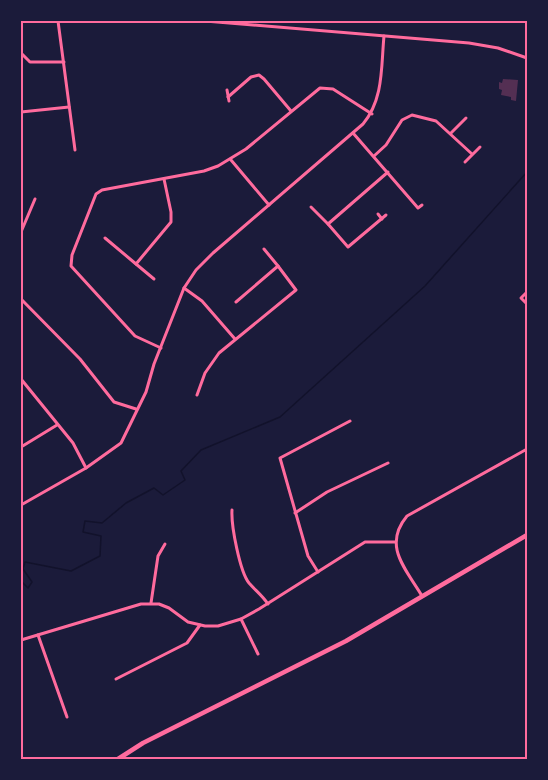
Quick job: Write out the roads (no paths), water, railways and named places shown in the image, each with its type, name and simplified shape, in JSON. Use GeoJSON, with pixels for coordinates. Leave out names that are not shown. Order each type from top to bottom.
{"type":"FeatureCollection","features":[{"type":"Feature","properties":{"kind":"main road"},"geometry":{"type":"LineString","coordinates":[[118,759],[143,743],[346,641],[527,535]]}},
{"type":"Feature","properties":{"kind":"street"},"geometry":{"type":"LineString","coordinates":[[58,21],[75,150]]}},
{"type":"Feature","properties":{"kind":"street"},"geometry":{"type":"LineString","coordinates":[[205,21],[480,44],[527,58]]}},
{"type":"Feature","properties":{"kind":"street"},"geometry":{"type":"LineString","coordinates":[[21,505],[86,468],[121,443],[146,392],[184,288],[203,262],[372,114],[379,95],[384,36]]}},
{"type":"Feature","properties":{"kind":"street"},"geometry":{"type":"LineString","coordinates":[[21,53],[30,62],[64,62]]}},
{"type":"Feature","properties":{"kind":"street"},"geometry":{"type":"LineString","coordinates":[[227,90],[228,99],[251,77],[259,75],[291,111]]}},
{"type":"Feature","properties":{"kind":"street"},"geometry":{"type":"LineString","coordinates":[[161,348],[135,336],[70,263],[96,194],[105,190],[204,171],[231,160],[315,91],[328,88],[338,92],[372,114]]}},
{"type":"Feature","properties":{"kind":"street"},"geometry":{"type":"LineString","coordinates":[[21,112],[69,107]]}},
{"type":"Feature","properties":{"kind":"street"},"geometry":{"type":"LineString","coordinates":[[374,156],[383,148],[407,116],[432,119],[451,133],[472,154]]}},
{"type":"Feature","properties":{"kind":"street"},"geometry":{"type":"LineString","coordinates":[[451,133],[466,118]]}},
{"type":"Feature","properties":{"kind":"street"},"geometry":{"type":"LineString","coordinates":[[353,132],[418,208]]}},
{"type":"Feature","properties":{"kind":"street"},"geometry":{"type":"LineString","coordinates":[[465,162],[480,147]]}},
{"type":"Feature","properties":{"kind":"street"},"geometry":{"type":"LineString","coordinates":[[231,160],[269,205]]}},
{"type":"Feature","properties":{"kind":"street"},"geometry":{"type":"LineString","coordinates":[[328,224],[388,172]]}},
{"type":"Feature","properties":{"kind":"street"},"geometry":{"type":"LineString","coordinates":[[136,264],[171,222],[164,179]]}},
{"type":"Feature","properties":{"kind":"street"},"geometry":{"type":"LineString","coordinates":[[21,232],[35,199]]}},
{"type":"Feature","properties":{"kind":"street"},"geometry":{"type":"LineString","coordinates":[[311,207],[348,247],[386,215]]}},
{"type":"Feature","properties":{"kind":"street"},"geometry":{"type":"LineString","coordinates":[[378,214],[382,219]]}},
{"type":"Feature","properties":{"kind":"street"},"geometry":{"type":"LineString","coordinates":[[105,238],[154,279]]}},
{"type":"Feature","properties":{"kind":"street"},"geometry":{"type":"LineString","coordinates":[[111,243],[114,239]]}},
{"type":"Feature","properties":{"kind":"street"},"geometry":{"type":"LineString","coordinates":[[196,395],[208,367],[219,353],[296,290],[264,249]]}},
{"type":"Feature","properties":{"kind":"street"},"geometry":{"type":"LineString","coordinates":[[236,301],[278,266]]}},
{"type":"Feature","properties":{"kind":"street"},"geometry":{"type":"LineString","coordinates":[[184,288],[202,301],[235,339]]}},
{"type":"Feature","properties":{"kind":"street"},"geometry":{"type":"LineString","coordinates":[[526,293],[521,298],[527,304]]}},
{"type":"Feature","properties":{"kind":"street"},"geometry":{"type":"LineString","coordinates":[[21,299],[80,359],[114,402],[136,409]]}},
{"type":"Feature","properties":{"kind":"street"},"geometry":{"type":"LineString","coordinates":[[21,380],[73,443],[86,468]]}},
{"type":"Feature","properties":{"kind":"street"},"geometry":{"type":"LineString","coordinates":[[318,572],[308,556],[280,458],[350,421]]}},
{"type":"Feature","properties":{"kind":"street"},"geometry":{"type":"LineString","coordinates":[[21,447],[57,425]]}},
{"type":"Feature","properties":{"kind":"street"},"geometry":{"type":"LineString","coordinates":[[422,596],[397,554],[395,542],[400,525],[407,516],[527,449]]}},
{"type":"Feature","properties":{"kind":"street"},"geometry":{"type":"LineString","coordinates":[[295,513],[327,492],[388,463]]}},
{"type":"Feature","properties":{"kind":"street"},"geometry":{"type":"LineString","coordinates":[[232,510],[231,523],[234,541],[248,582],[259,591],[268,604]]}},
{"type":"Feature","properties":{"kind":"street"},"geometry":{"type":"LineString","coordinates":[[21,640],[151,603],[170,608],[188,622],[219,626],[242,619],[365,542],[395,542]]}},
{"type":"Feature","properties":{"kind":"street"},"geometry":{"type":"LineString","coordinates":[[151,603],[158,556],[165,544]]}},
{"type":"Feature","properties":{"kind":"street"},"geometry":{"type":"LineString","coordinates":[[242,619],[258,654]]}},
{"type":"Feature","properties":{"kind":"street"},"geometry":{"type":"LineString","coordinates":[[116,679],[188,643],[200,625]]}},
{"type":"Feature","properties":{"kind":"street"},"geometry":{"type":"LineString","coordinates":[[38,635],[67,717]]}},
{"type":"Feature","properties":{"kind":"waterway"},"geometry":{"type":"LineString","coordinates":[[21,581],[28,588],[32,582],[23,569],[25,562],[71,571],[100,556],[101,536],[83,532],[85,521],[102,523],[126,503],[154,488],[163,495],[185,480],[181,471],[201,450],[280,417],[425,286],[527,172]]}}]}
